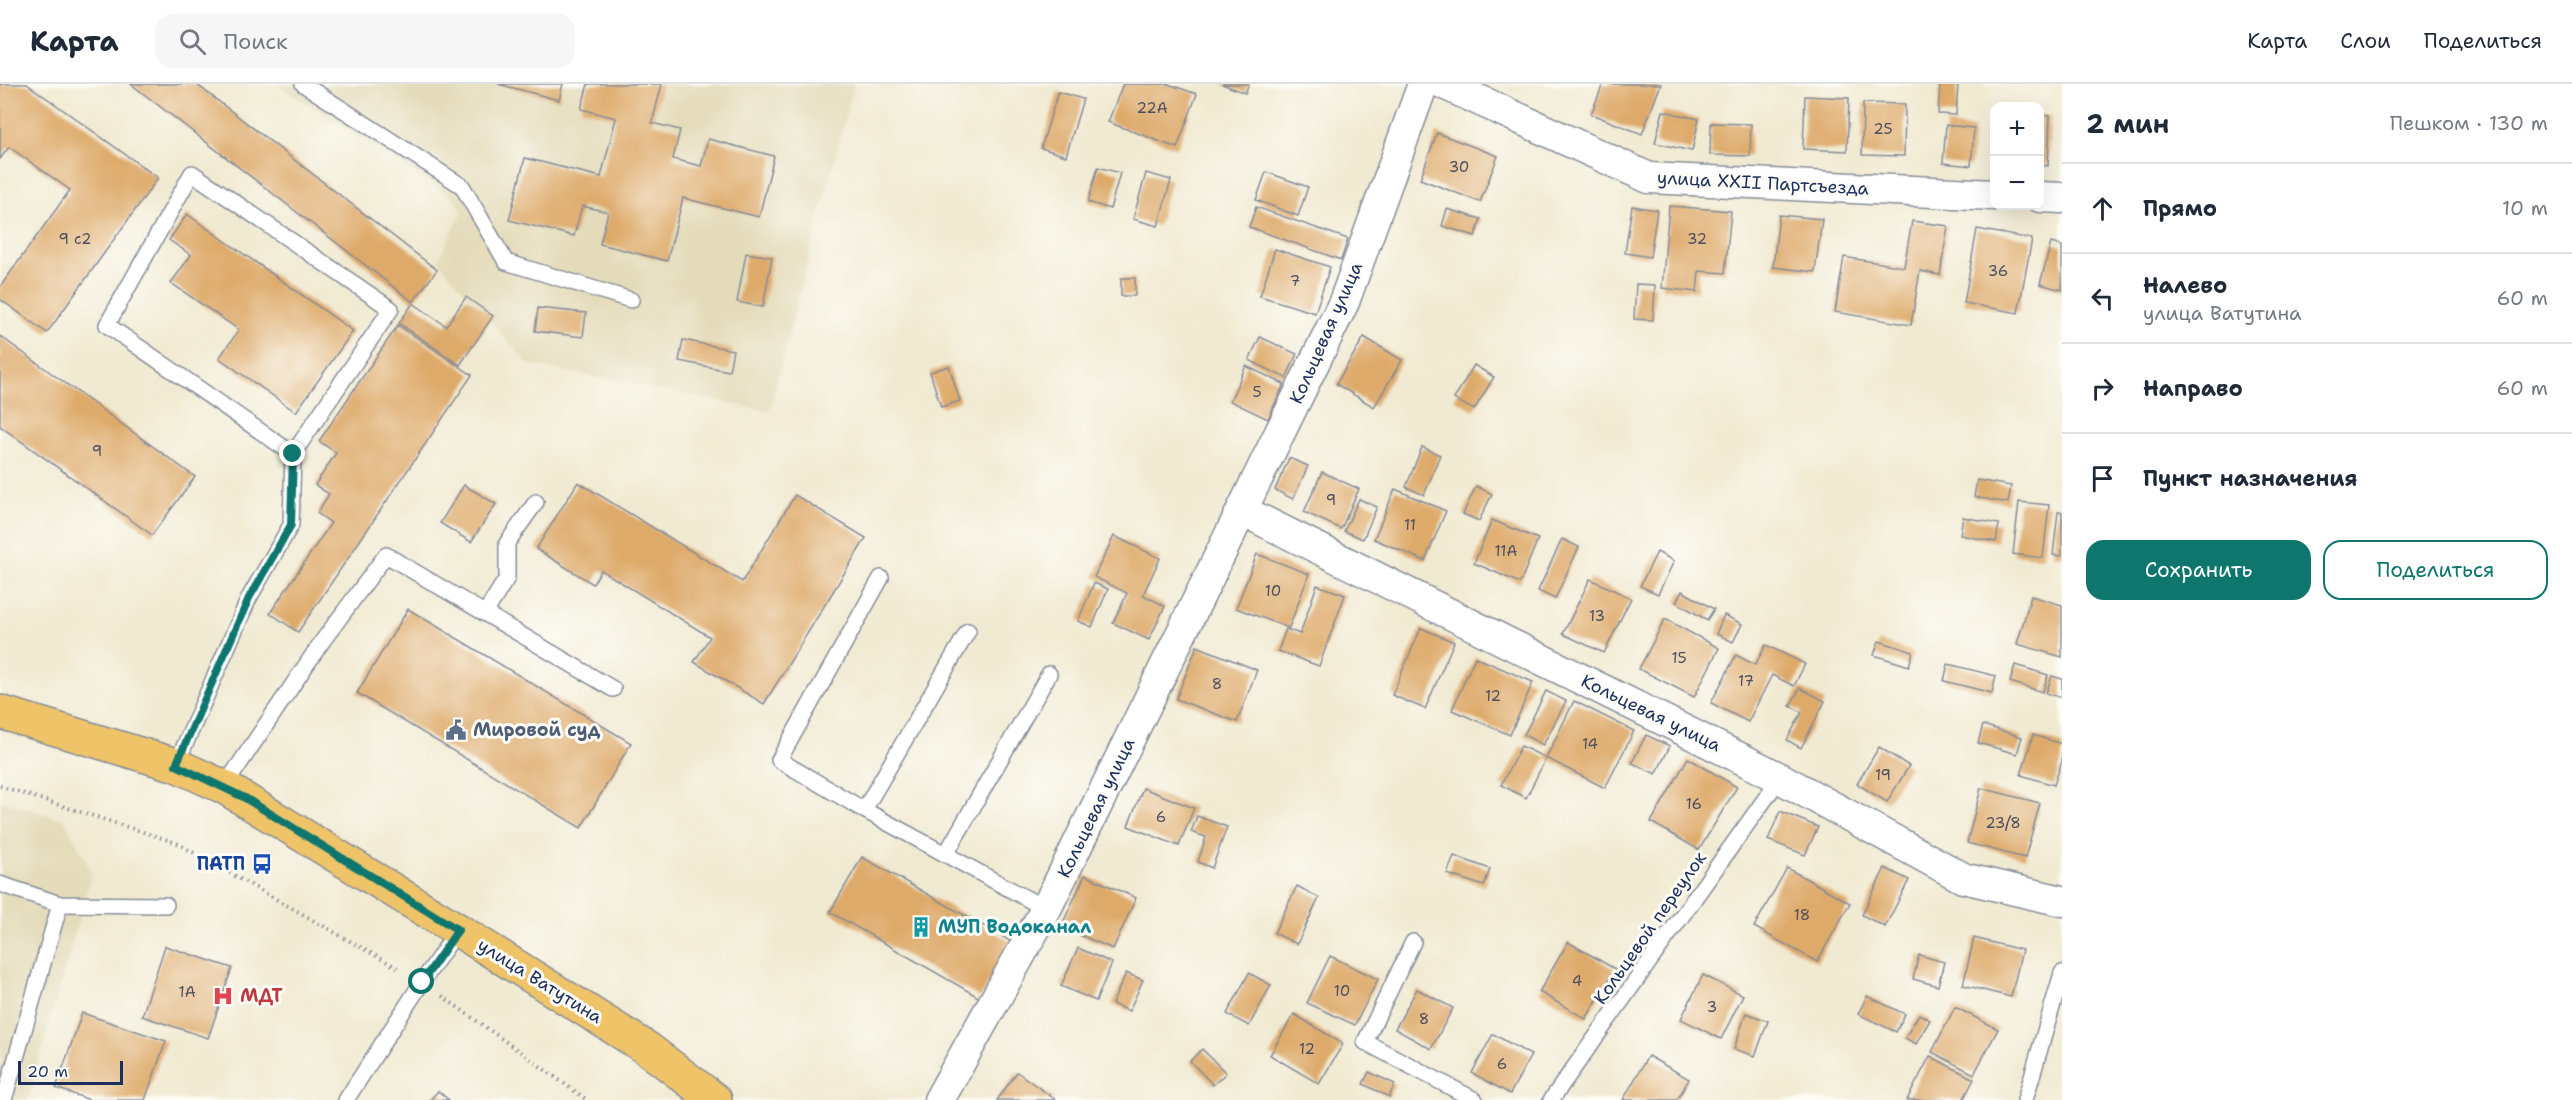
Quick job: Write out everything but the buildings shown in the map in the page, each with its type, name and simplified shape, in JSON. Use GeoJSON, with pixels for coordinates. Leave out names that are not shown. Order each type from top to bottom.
{"type":"FeatureCollection","features":[{"type":"Feature","properties":{"kind":"main road","name":"улица Ватутина"},"geometry":{"type":"LineString","coordinates":[[0,712],[176,765],[224,787],[648,1049],[715,1100]]}},
{"type":"Feature","properties":{"kind":"street","name":"Кольцевая улица"},"geometry":{"type":"LineString","coordinates":[[939,1100],[1046,909],[1244,511],[1344,302],[1423,84]]}},
{"type":"Feature","properties":{"kind":"street","name":"улица XXII Партсъезда"},"geometry":{"type":"LineString","coordinates":[[1444,84],[1649,178],[1990,195]]}},
{"type":"Feature","properties":{"kind":"street"},"geometry":{"type":"LineString","coordinates":[[2044,197],[2062,198]]}},
{"type":"Feature","properties":{"kind":"street","name":"Кольцевая улица"},"geometry":{"type":"LineString","coordinates":[[1244,511],[1780,778],[1963,878],[2062,901]]}},
{"type":"Feature","properties":{"kind":"lane"},"geometry":{"type":"LineString","coordinates":[[303,84],[462,186],[506,262],[631,300]]}},
{"type":"Feature","properties":{"kind":"lane"},"geometry":{"type":"LineString","coordinates":[[176,765],[249,598],[291,525],[293,454],[391,309],[192,173],[107,325],[293,454]]}},
{"type":"Feature","properties":{"kind":"lane"},"geometry":{"type":"LineString","coordinates":[[485,613],[507,578],[507,543],[536,502]]}},
{"type":"Feature","properties":{"kind":"lane"},"geometry":{"type":"LineString","coordinates":[[224,787],[321,643],[386,555],[613,689]]}},
{"type":"Feature","properties":{"kind":"lane"},"geometry":{"type":"LineString","coordinates":[[880,578],[779,760],[864,810],[1046,909]]}},
{"type":"Feature","properties":{"kind":"lane"},"geometry":{"type":"LineString","coordinates":[[864,810],[968,631]]}},
{"type":"Feature","properties":{"kind":"lane"},"geometry":{"type":"LineString","coordinates":[[946,854],[1049,674]]}},
{"type":"Feature","properties":{"kind":"lane","name":"Кольцевой переулок"},"geometry":{"type":"LineString","coordinates":[[1551,1100],[1780,778]]}},
{"type":"Feature","properties":{"kind":"lane"},"geometry":{"type":"LineString","coordinates":[[0,884],[60,904],[166,904]]}},
{"type":"Feature","properties":{"kind":"lane"},"geometry":{"type":"LineString","coordinates":[[4,1100],[60,904]]}},
{"type":"Feature","properties":{"kind":"lane"},"geometry":{"type":"LineString","coordinates":[[346,1100],[458,930]]}},
{"type":"Feature","properties":{"kind":"lane"},"geometry":{"type":"LineString","coordinates":[[1413,942],[1365,1042],[1475,1100]]}},
{"type":"Feature","properties":{"kind":"lane"},"geometry":{"type":"LineString","coordinates":[[2025,1100],[2062,973]]}},
{"type":"Feature","properties":{"kind":"path"},"geometry":{"type":"LineString","coordinates":[[0,786],[177,843],[422,982],[587,1100]]}},
{"type":"Feature","properties":{"kind":"shaded area"},"geometry":{"type":"Polygon","coordinates":[[[277,84],[854,84],[769,411],[528,364],[438,261],[462,212],[456,200],[277,84]]]}},
{"type":"Feature","properties":{"kind":"shaded area"},"geometry":{"type":"Polygon","coordinates":[[[0,800],[65,820],[92,872],[28,1100],[0,1100],[0,800]]]}},
{"type":"Feature","properties":{"kind":"place","name":"Мировой суд"},"geometry":{"type":"Point","coordinates":[456,730]}},
{"type":"Feature","properties":{"kind":"place","name":"ПАТП"},"geometry":{"type":"Point","coordinates":[262,864]}},
{"type":"Feature","properties":{"kind":"place","name":"МУП Водоканал"},"geometry":{"type":"Point","coordinates":[921,927]}},
{"type":"Feature","properties":{"kind":"place","name":"МДТ"},"geometry":{"type":"Point","coordinates":[223,996]}},
{"type":"Feature","properties":{"kind":"route"},"geometry":{"type":"LineString","coordinates":[[293,454],[291,525],[249,598],[176,765],[245,798],[458,930],[422,982]]}}]}
